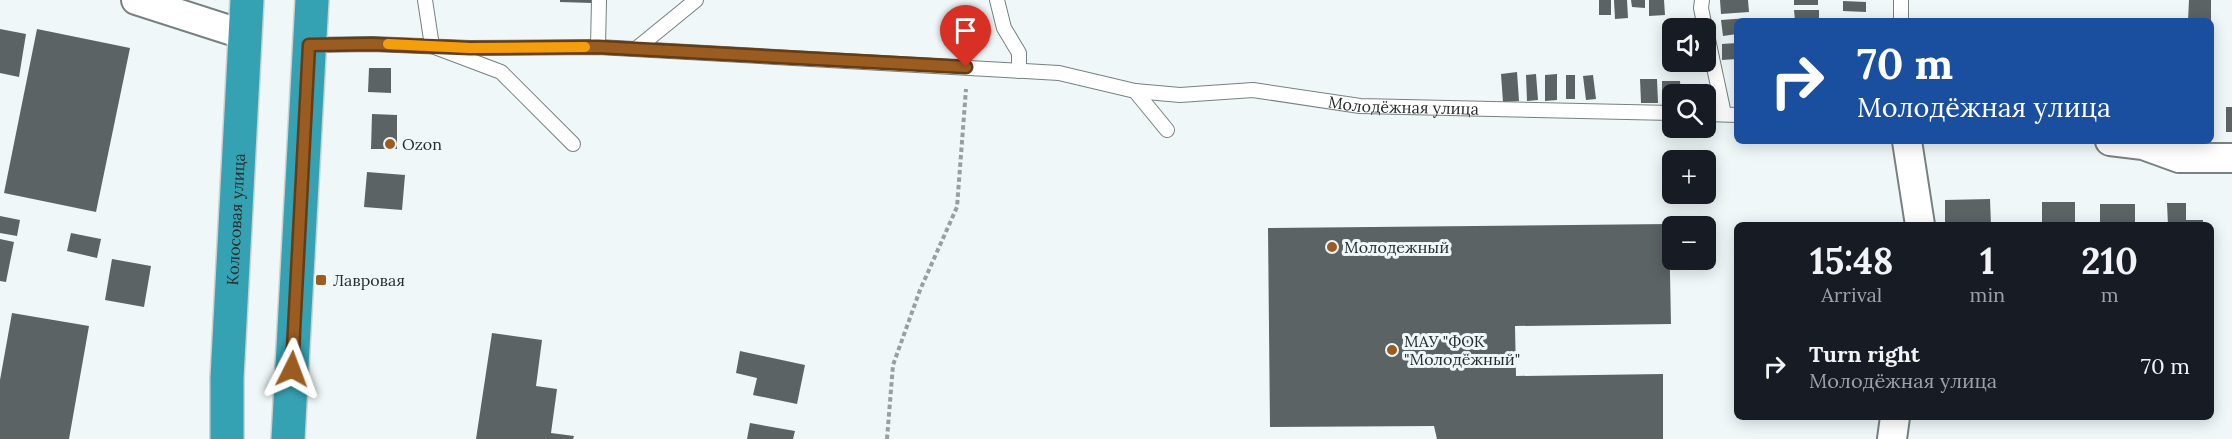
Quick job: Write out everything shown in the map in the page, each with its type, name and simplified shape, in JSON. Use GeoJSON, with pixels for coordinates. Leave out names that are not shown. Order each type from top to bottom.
{"type":"FeatureCollection","features":[{"type":"Feature","properties":{"kind":"highway","name":"Колосовая улица"},"geometry":{"type":"LineString","coordinates":[[227,439],[227,378],[247,0]]}},
{"type":"Feature","properties":{"kind":"highway"},"geometry":{"type":"LineString","coordinates":[[288,439],[312,0]]}},
{"type":"Feature","properties":{"kind":"street"},"geometry":{"type":"LineString","coordinates":[[136,0],[245,35]]}},
{"type":"Feature","properties":{"kind":"street"},"geometry":{"type":"LineString","coordinates":[[1907,144],[1920,222]]}},
{"type":"Feature","properties":{"kind":"street"},"geometry":{"type":"LineString","coordinates":[[2135,144],[2179,158],[2232,158]]}},
{"type":"Feature","properties":{"kind":"street"},"geometry":{"type":"LineString","coordinates":[[1892,439],[1894,420]]}},
{"type":"Feature","properties":{"kind":"lane"},"geometry":{"type":"LineString","coordinates":[[425,0],[432,46],[501,72],[573,144]]}},
{"type":"Feature","properties":{"kind":"lane"},"geometry":{"type":"LineString","coordinates":[[598,47],[600,0]]}},
{"type":"Feature","properties":{"kind":"lane"},"geometry":{"type":"LineString","coordinates":[[636,49],[696,0]]}},
{"type":"Feature","properties":{"kind":"lane"},"geometry":{"type":"LineString","coordinates":[[998,0],[1004,28],[1018,53],[1019,71]]}},
{"type":"Feature","properties":{"kind":"lane"},"geometry":{"type":"LineString","coordinates":[[1702,0],[1703,18]]}},
{"type":"Feature","properties":{"kind":"lane"},"geometry":{"type":"LineString","coordinates":[[1901,0],[1901,18]]}},
{"type":"Feature","properties":{"kind":"lane","name":"Молодёжная улица"},"geometry":{"type":"LineString","coordinates":[[309,45],[470,48],[598,47],[1059,73],[1135,91],[1180,95],[1253,90],[1360,106],[1662,113]]}},
{"type":"Feature","properties":{"kind":"lane"},"geometry":{"type":"LineString","coordinates":[[1716,66],[1730,114]]}},
{"type":"Feature","properties":{"kind":"lane"},"geometry":{"type":"LineString","coordinates":[[1135,91],[1167,130]]}},
{"type":"Feature","properties":{"kind":"path"},"geometry":{"type":"LineString","coordinates":[[887,439],[893,365],[920,290],[957,207],[966,67]]}},
{"type":"Feature","properties":{"kind":"building"},"geometry":{"type":"Polygon","coordinates":[[[560,0],[592,0],[592,3],[560,2],[560,0]]]}},
{"type":"Feature","properties":{"kind":"building"},"geometry":{"type":"Polygon","coordinates":[[[1599,0],[1611,0],[1611,15],[1599,15],[1599,0]]]}},
{"type":"Feature","properties":{"kind":"building"},"geometry":{"type":"Polygon","coordinates":[[[1614,0],[1627,0],[1628,18],[1615,19],[1614,0]]]}},
{"type":"Feature","properties":{"kind":"building"},"geometry":{"type":"Polygon","coordinates":[[[1631,0],[1645,0],[1645,8],[1632,7],[1631,0]]]}},
{"type":"Feature","properties":{"kind":"building"},"geometry":{"type":"Polygon","coordinates":[[[1649,0],[1664,0],[1665,15],[1649,16],[1649,0]]]}},
{"type":"Feature","properties":{"kind":"building"},"geometry":{"type":"Polygon","coordinates":[[[1720,0],[1748,0],[1749,12],[1721,14],[1720,0]]]}},
{"type":"Feature","properties":{"kind":"building"},"geometry":{"type":"Polygon","coordinates":[[[1794,0],[1818,0],[1818,5],[1794,5],[1794,0]]]}},
{"type":"Feature","properties":{"kind":"building"},"geometry":{"type":"Polygon","coordinates":[[[2189,0],[2211,0],[2211,18],[2188,18],[2189,0]]]}},
{"type":"Feature","properties":{"kind":"building"},"geometry":{"type":"Polygon","coordinates":[[[1843,1],[1866,2],[1866,12],[1843,11],[1843,1]]]}},
{"type":"Feature","properties":{"kind":"building"},"geometry":{"type":"Polygon","coordinates":[[[1794,10],[1819,10],[1819,18],[1795,18],[1794,10]]]}},
{"type":"Feature","properties":{"kind":"building"},"geometry":{"type":"Polygon","coordinates":[[[1734,19],[1734,34],[1723,36],[1721,20],[1734,19]]]}},
{"type":"Feature","properties":{"kind":"building"},"geometry":{"type":"Polygon","coordinates":[[[0,29],[26,34],[19,77],[0,73],[0,29]]]}},
{"type":"Feature","properties":{"kind":"building"},"geometry":{"type":"Polygon","coordinates":[[[37,29],[130,48],[96,212],[4,193],[37,29]]]}},
{"type":"Feature","properties":{"kind":"building"},"geometry":{"type":"Polygon","coordinates":[[[1734,43],[1734,59],[1722,60],[1722,44],[1734,43]]]}},
{"type":"Feature","properties":{"kind":"building"},"geometry":{"type":"Polygon","coordinates":[[[369,68],[391,68],[391,93],[368,92],[369,68]]]}},
{"type":"Feature","properties":{"kind":"building"},"geometry":{"type":"Polygon","coordinates":[[[1517,72],[1519,101],[1503,102],[1501,74],[1517,72]]]}},
{"type":"Feature","properties":{"kind":"building"},"geometry":{"type":"Polygon","coordinates":[[[1536,74],[1538,100],[1527,101],[1526,75],[1536,74]]]}},
{"type":"Feature","properties":{"kind":"building"},"geometry":{"type":"Polygon","coordinates":[[[1557,74],[1557,100],[1545,101],[1545,75],[1557,74]]]}},
{"type":"Feature","properties":{"kind":"building"},"geometry":{"type":"Polygon","coordinates":[[[1566,75],[1575,75],[1575,99],[1566,99],[1566,75]]]}},
{"type":"Feature","properties":{"kind":"building"},"geometry":{"type":"Polygon","coordinates":[[[1593,75],[1596,99],[1586,100],[1583,76],[1593,75]]]}},
{"type":"Feature","properties":{"kind":"building"},"geometry":{"type":"Polygon","coordinates":[[[1640,79],[1657,79],[1658,103],[1641,103],[1640,79]]]}},
{"type":"Feature","properties":{"kind":"building"},"geometry":{"type":"Polygon","coordinates":[[[1662,81],[1680,81],[1680,84],[1662,84],[1662,81]]]}},
{"type":"Feature","properties":{"kind":"building"},"geometry":{"type":"Polygon","coordinates":[[[2226,107],[2232,107],[2232,132],[2226,132],[2226,107]]]}},
{"type":"Feature","properties":{"kind":"building"},"geometry":{"type":"Polygon","coordinates":[[[372,114],[397,115],[397,149],[371,149],[372,114]]]}},
{"type":"Feature","properties":{"kind":"building"},"geometry":{"type":"Polygon","coordinates":[[[367,172],[405,175],[402,210],[364,207],[367,172]]]}},
{"type":"Feature","properties":{"kind":"building"},"geometry":{"type":"Polygon","coordinates":[[[1990,199],[1991,222],[1945,222],[1945,200],[1990,199]]]}},
{"type":"Feature","properties":{"kind":"building"},"geometry":{"type":"Polygon","coordinates":[[[2042,202],[2075,202],[2075,222],[2042,222],[2042,202]]]}},
{"type":"Feature","properties":{"kind":"building"},"geometry":{"type":"Polygon","coordinates":[[[2167,203],[2186,203],[2186,220],[2203,220],[2203,222],[2168,222],[2167,203]]]}},
{"type":"Feature","properties":{"kind":"building"},"geometry":{"type":"Polygon","coordinates":[[[2100,204],[2135,204],[2135,222],[2100,222],[2100,204]]]}},
{"type":"Feature","properties":{"kind":"building"},"geometry":{"type":"Polygon","coordinates":[[[0,216],[20,220],[17,236],[0,233],[0,216]]]}},
{"type":"Feature","properties":{"kind":"building","name":"МАУ \"ФОК \"Молодёжный\""},"geometry":{"type":"Polygon","coordinates":[[[1662,224],[1662,270],[1670,270],[1671,324],[1515,326],[1516,376],[1663,374],[1663,439],[1437,439],[1434,426],[1270,427],[1268,228],[1662,224]]]}},
{"type":"Feature","properties":{"kind":"building"},"geometry":{"type":"Polygon","coordinates":[[[71,233],[101,239],[97,258],[67,251],[71,233]]]}},
{"type":"Feature","properties":{"kind":"building"},"geometry":{"type":"Polygon","coordinates":[[[0,239],[14,242],[6,282],[0,281],[0,239]]]}},
{"type":"Feature","properties":{"kind":"building"},"geometry":{"type":"Polygon","coordinates":[[[112,259],[151,266],[144,307],[105,300],[112,259]]]}},
{"type":"Feature","properties":{"kind":"building"},"geometry":{"type":"Polygon","coordinates":[[[12,313],[89,326],[69,439],[0,439],[0,380],[12,313]]]}},
{"type":"Feature","properties":{"kind":"building"},"geometry":{"type":"Polygon","coordinates":[[[492,333],[542,340],[536,386],[557,389],[551,433],[574,436],[573,439],[476,439],[492,333]]]}},
{"type":"Feature","properties":{"kind":"building"},"geometry":{"type":"Polygon","coordinates":[[[740,351],[805,365],[797,404],[753,395],[757,378],[736,373],[740,351]]]}},
{"type":"Feature","properties":{"kind":"building"},"geometry":{"type":"Polygon","coordinates":[[[750,423],[795,431],[793,439],[747,439],[750,423]]]}},
{"type":"Feature","properties":{"kind":"slow traffic"},"geometry":{"type":"LineString","coordinates":[[388,44],[470,48],[585,47]]}},
{"type":"Feature","properties":{"kind":"place","name":"Ozon"},"geometry":{"type":"Point","coordinates":[390,144]}},
{"type":"Feature","properties":{"kind":"place","name":"Молодежный"},"geometry":{"type":"Point","coordinates":[1332,247]}},
{"type":"Feature","properties":{"kind":"place","name":"Лавровая"},"geometry":{"type":"Point","coordinates":[321,280]}},
{"type":"Feature","properties":{"kind":"place","name":"МАУ \"ФОК \"Молодёжный\""},"geometry":{"type":"Point","coordinates":[1392,350]}},
{"type":"Feature","properties":{"kind":"route"},"geometry":{"type":"LineString","coordinates":[[292,369],[309,45],[372,44],[470,48],[598,47],[966,67]]}}]}
